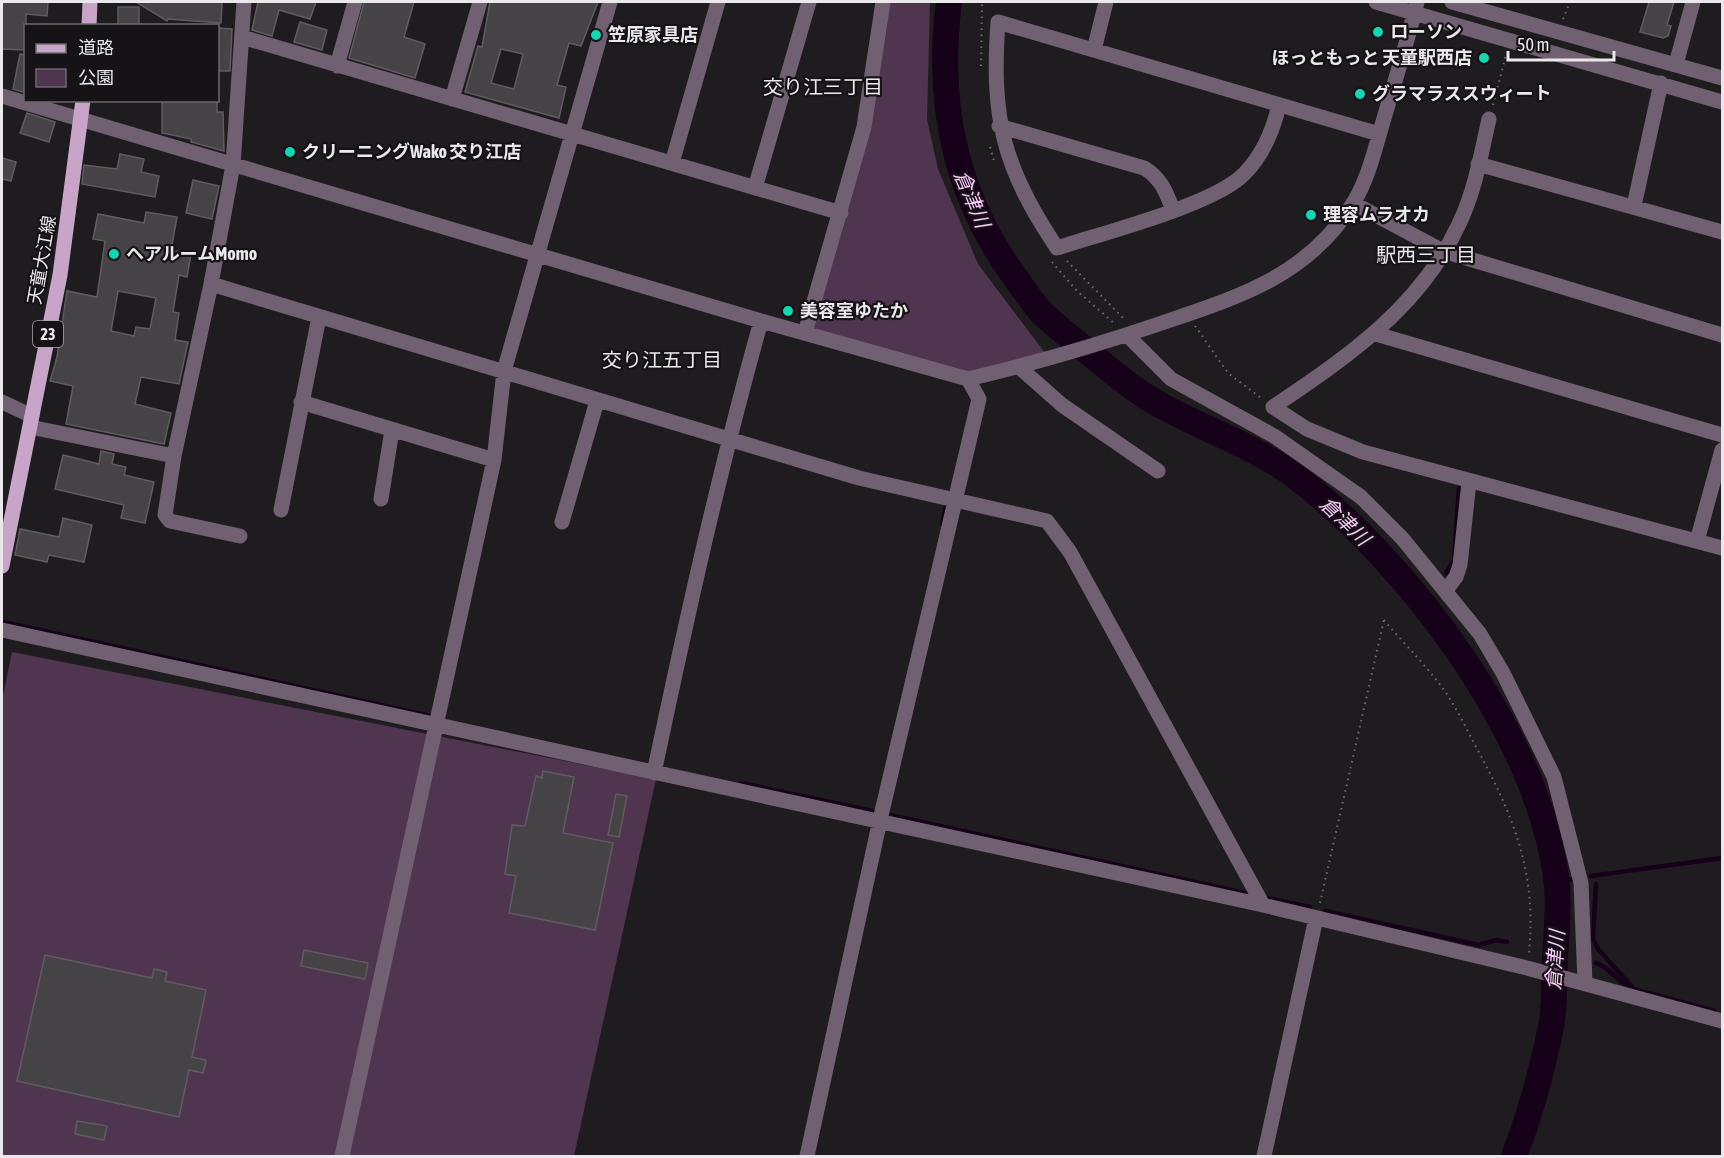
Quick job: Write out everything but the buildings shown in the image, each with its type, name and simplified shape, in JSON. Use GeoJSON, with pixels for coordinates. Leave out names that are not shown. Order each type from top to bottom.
{"type":"FeatureCollection","features":[{"type":"Feature","properties":{"kind":"main road"},"geometry":{"type":"LineString","coordinates":[[89,24],[90,2]]}},
{"type":"Feature","properties":{"kind":"main road","name":"天童大江線"},"geometry":{"type":"LineString","coordinates":[[2,566],[60,275],[83,102]]}},
{"type":"Feature","properties":{"kind":"street"},"geometry":{"type":"LineString","coordinates":[[240,536],[170,521],[165,515],[174,456],[211,284],[233,165],[244,2]]}},
{"type":"Feature","properties":{"kind":"street"},"geometry":{"type":"LineString","coordinates":[[337,66],[355,2]]}},
{"type":"Feature","properties":{"kind":"street"},"geometry":{"type":"LineString","coordinates":[[452,99],[480,2]]}},
{"type":"Feature","properties":{"kind":"street"},"geometry":{"type":"LineString","coordinates":[[342,1156],[494,460],[504,371],[610,2]]}},
{"type":"Feature","properties":{"kind":"street"},"geometry":{"type":"LineString","coordinates":[[672,164],[718,2]]}},
{"type":"Feature","properties":{"kind":"street"},"geometry":{"type":"LineString","coordinates":[[754,188],[809,2]]}},
{"type":"Feature","properties":{"kind":"street"},"geometry":{"type":"LineString","coordinates":[[805,333],[864,127],[883,2]]}},
{"type":"Feature","properties":{"kind":"street"},"geometry":{"type":"LineString","coordinates":[[1094,50],[1106,2]]}},
{"type":"Feature","properties":{"kind":"street"},"geometry":{"type":"LineString","coordinates":[[1376,2],[1416,7],[1510,41],[1722,102]]}},
{"type":"Feature","properties":{"kind":"street"},"geometry":{"type":"LineString","coordinates":[[1452,2],[1722,78]]}},
{"type":"Feature","properties":{"kind":"street"},"geometry":{"type":"LineString","coordinates":[[1676,64],[1693,2]]}},
{"type":"Feature","properties":{"kind":"street"},"geometry":{"type":"LineString","coordinates":[[2,96],[761,321],[968,379],[1046,361],[1246,294],[1284,274],[1317,248],[1353,203],[1379,134],[1416,7]]}},
{"type":"Feature","properties":{"kind":"street"},"geometry":{"type":"LineString","coordinates":[[1279,105],[1265,146],[1244,175],[1214,195],[1057,248],[1025,198],[999,126],[996,88],[998,22],[1379,134]]}},
{"type":"Feature","properties":{"kind":"street"},"geometry":{"type":"LineString","coordinates":[[242,37],[841,213]]}},
{"type":"Feature","properties":{"kind":"street"},"geometry":{"type":"LineString","coordinates":[[1634,206],[1661,83]]}},
{"type":"Feature","properties":{"kind":"street"},"geometry":{"type":"LineString","coordinates":[[1489,119],[1459,225],[1420,288],[1402,310],[1376,334],[1273,407],[1330,441],[1468,482],[1722,548]]}},
{"type":"Feature","properties":{"kind":"street"},"geometry":{"type":"LineString","coordinates":[[999,126],[1144,168],[1155,175],[1164,186],[1173,210]]}},
{"type":"Feature","properties":{"kind":"street"},"geometry":{"type":"LineString","coordinates":[[1478,164],[1722,232]]}},
{"type":"Feature","properties":{"kind":"street"},"geometry":{"type":"LineString","coordinates":[[1353,203],[1443,251],[1722,335]]}},
{"type":"Feature","properties":{"kind":"street"},"geometry":{"type":"LineString","coordinates":[[211,284],[859,478],[1047,521],[1070,552],[1263,905]]}},
{"type":"Feature","properties":{"kind":"street"},"geometry":{"type":"LineString","coordinates":[[281,510],[319,317]]}},
{"type":"Feature","properties":{"kind":"street"},"geometry":{"type":"LineString","coordinates":[[654,773],[693,586],[728,439],[761,321]]}},
{"type":"Feature","properties":{"kind":"street"},"geometry":{"type":"LineString","coordinates":[[1376,334],[1722,435]]}},
{"type":"Feature","properties":{"kind":"street"},"geometry":{"type":"LineString","coordinates":[[1127,335],[1171,379],[1274,436],[1361,496],[1402,538],[1480,634],[1503,673],[1554,777],[1581,883],[1581,982]]}},
{"type":"Feature","properties":{"kind":"street"},"geometry":{"type":"LineString","coordinates":[[1019,367],[1062,405],[1158,471]]}},
{"type":"Feature","properties":{"kind":"street"},"geometry":{"type":"LineString","coordinates":[[807,1156],[880,820],[953,500],[979,399],[968,379]]}},
{"type":"Feature","properties":{"kind":"street"},"geometry":{"type":"LineString","coordinates":[[562,522],[597,401]]}},
{"type":"Feature","properties":{"kind":"street"},"geometry":{"type":"LineString","coordinates":[[2,402],[31,422],[174,456]]}},
{"type":"Feature","properties":{"kind":"street"},"geometry":{"type":"LineString","coordinates":[[301,402],[494,460]]}},
{"type":"Feature","properties":{"kind":"street"},"geometry":{"type":"LineString","coordinates":[[381,499],[392,430]]}},
{"type":"Feature","properties":{"kind":"street"},"geometry":{"type":"LineString","coordinates":[[1697,541],[1722,450]]}},
{"type":"Feature","properties":{"kind":"street"},"geometry":{"type":"LineString","coordinates":[[1446,590],[1456,577],[1460,565],[1468,482]]}},
{"type":"Feature","properties":{"kind":"street"},"geometry":{"type":"LineString","coordinates":[[2,630],[1263,905],[1581,982],[1722,1022]]}},
{"type":"Feature","properties":{"kind":"street"},"geometry":{"type":"LineString","coordinates":[[1264,1156],[1316,918]]}},
{"type":"Feature","properties":{"kind":"path"},"geometry":{"type":"LineString","coordinates":[[1558,32],[1570,2]]}},
{"type":"Feature","properties":{"kind":"path"},"geometry":{"type":"LineString","coordinates":[[1489,119],[1510,41]]}},
{"type":"Feature","properties":{"kind":"path"},"geometry":{"type":"LineString","coordinates":[[1057,248],[1127,335]]}},
{"type":"Feature","properties":{"kind":"path"},"geometry":{"type":"LineString","coordinates":[[1187,314],[1228,373],[1273,407]]}},
{"type":"Feature","properties":{"kind":"path"},"geometry":{"type":"LineString","coordinates":[[1316,918],[1384,620],[1447,693],[1500,793],[1515,832],[1529,881],[1532,926],[1529,969]]}},
{"type":"Feature","properties":{"kind":"green space"},"geometry":{"type":"Polygon","coordinates":[[[890,2],[930,2],[927,119],[938,169],[978,264],[1045,353],[966,373],[813,329],[890,2]]]}},
{"type":"Feature","properties":{"kind":"green space"},"geometry":{"type":"Polygon","coordinates":[[[12,652],[656,779],[574,1156],[2,1156],[2,700],[12,652]]]}},
{"type":"Feature","properties":{"kind":"waterway","name":"倉津川"},"geometry":{"type":"LineString","coordinates":[[949,2],[945,75],[954,146],[977,213],[994,245],[1033,303],[1056,325],[1137,391],[1163,407],[1259,453],[1295,476],[1338,513],[1382,556],[1424,605],[1463,658],[1498,714],[1526,772],[1546,829],[1557,885],[1558,912],[1551,1027],[1535,1093],[1514,1156]]}},
{"type":"Feature","properties":{"kind":"waterway"},"geometry":{"type":"LineString","coordinates":[[1446,573],[1454,560],[1459,488]]}},
{"type":"Feature","properties":{"kind":"waterway"},"geometry":{"type":"LineString","coordinates":[[942,524],[946,506]]}},
{"type":"Feature","properties":{"kind":"waterway"},"geometry":{"type":"LineString","coordinates":[[3,622],[431,716]]}},
{"type":"Feature","properties":{"kind":"waterway"},"geometry":{"type":"LineString","coordinates":[[741,783],[877,812],[877,810]]}},
{"type":"Feature","properties":{"kind":"waterway"},"geometry":{"type":"LineString","coordinates":[[890,815],[1249,894]]}},
{"type":"Feature","properties":{"kind":"waterway"},"geometry":{"type":"LineString","coordinates":[[1591,876],[1722,858]]}},
{"type":"Feature","properties":{"kind":"waterway"},"geometry":{"type":"LineString","coordinates":[[1556,883],[1573,879]]}},
{"type":"Feature","properties":{"kind":"waterway"},"geometry":{"type":"LineString","coordinates":[[1596,884],[1593,939],[1598,949],[1634,989],[1714,1011]]}},
{"type":"Feature","properties":{"kind":"waterway"},"geometry":{"type":"LineString","coordinates":[[1267,898],[1310,907]]}},
{"type":"Feature","properties":{"kind":"waterway"},"geometry":{"type":"LineString","coordinates":[[1325,911],[1479,945],[1496,940],[1507,942]]}},
{"type":"Feature","properties":{"kind":"waterway"},"geometry":{"type":"LineString","coordinates":[[1596,963],[1602,965],[1631,988]]}},
{"type":"Feature","properties":{"kind":"place","name":"ローソン"},"geometry":{"type":"Point","coordinates":[1378,32]}},
{"type":"Feature","properties":{"kind":"place","name":"笠原家具店"},"geometry":{"type":"Point","coordinates":[596,35]}},
{"type":"Feature","properties":{"kind":"place","name":"ほっともっと 天童駅西店"},"geometry":{"type":"Point","coordinates":[1484,58]}},
{"type":"Feature","properties":{"kind":"place","name":"グラマラススウィート"},"geometry":{"type":"Point","coordinates":[1360,94]}},
{"type":"Feature","properties":{"kind":"place","name":"クリーニングWako 交り江店"},"geometry":{"type":"Point","coordinates":[290,152]}},
{"type":"Feature","properties":{"kind":"place","name":"理容ムラオカ"},"geometry":{"type":"Point","coordinates":[1311,215]}},
{"type":"Feature","properties":{"kind":"place","name":"ヘアルームMomo"},"geometry":{"type":"Point","coordinates":[114,254]}},
{"type":"Feature","properties":{"kind":"place","name":"美容室ゆたか"},"geometry":{"type":"Point","coordinates":[788,311]}},
{"type":"Feature","properties":{"kind":"district","name":"交り江三丁目"},"geometry":{"type":"Point","coordinates":[823,87]}},
{"type":"Feature","properties":{"kind":"district","name":"駅西三丁目"},"geometry":{"type":"Point","coordinates":[1426,255]}},
{"type":"Feature","properties":{"kind":"district","name":"交り江五丁目"},"geometry":{"type":"Point","coordinates":[662,360]}}]}
